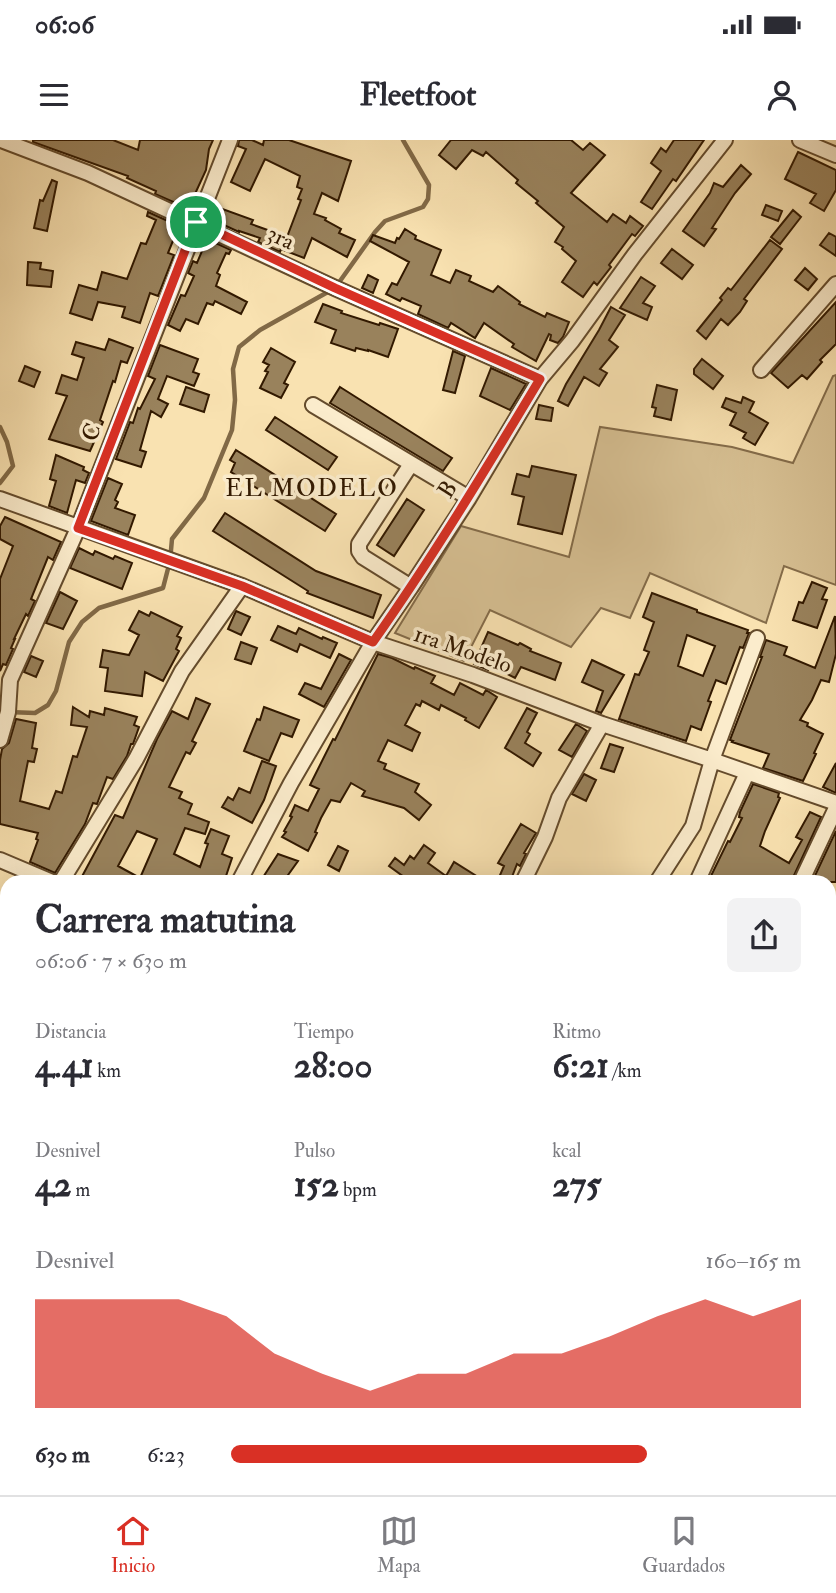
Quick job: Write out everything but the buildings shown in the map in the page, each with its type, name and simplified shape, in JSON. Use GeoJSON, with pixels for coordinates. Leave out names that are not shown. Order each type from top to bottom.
{"type":"FeatureCollection","features":[{"type":"Feature","properties":{"kind":"street","name":"3ra"},"geometry":{"type":"LineString","coordinates":[[1,140],[88,173],[335,288],[540,379]]}},
{"type":"Feature","properties":{"kind":"street","name":"C"},"geometry":{"type":"LineString","coordinates":[[0,740],[8,712],[10,680],[78,528],[230,140]]}},
{"type":"Feature","properties":{"kind":"street","name":"B"},"geometry":{"type":"LineString","coordinates":[[243,875],[291,783],[373,642],[469,498],[540,379],[725,140]]}},
{"type":"Feature","properties":{"kind":"street"},"geometry":{"type":"LineString","coordinates":[[800,140],[836,155]]}},
{"type":"Feature","properties":{"kind":"street"},"geometry":{"type":"LineString","coordinates":[[761,370],[836,284]]}},
{"type":"Feature","properties":{"kind":"street"},"geometry":{"type":"LineString","coordinates":[[313,405],[469,498]]}},
{"type":"Feature","properties":{"kind":"street"},"geometry":{"type":"LineString","coordinates":[[411,464],[359,544],[363,557],[411,587]]}},
{"type":"Feature","properties":{"kind":"street","name":"1ra Modelo"},"geometry":{"type":"LineString","coordinates":[[0,499],[242,586],[373,642],[473,675],[602,724],[712,760],[836,806]]}},
{"type":"Feature","properties":{"kind":"street"},"geometry":{"type":"LineString","coordinates":[[65,875],[136,759],[182,671],[242,586]]}},
{"type":"Feature","properties":{"kind":"street"},"geometry":{"type":"LineString","coordinates":[[662,875],[693,826],[712,760],[757,638]]}},
{"type":"Feature","properties":{"kind":"street"},"geometry":{"type":"LineString","coordinates":[[526,875],[545,837],[559,799],[602,724]]}},
{"type":"Feature","properties":{"kind":"street"},"geometry":{"type":"LineString","coordinates":[[700,875],[747,773]]}},
{"type":"Feature","properties":{"kind":"street"},"geometry":{"type":"LineString","coordinates":[[804,875],[836,806]]}},
{"type":"Feature","properties":{"kind":"street"},"geometry":{"type":"LineString","coordinates":[[0,860],[35,875]]}},
{"type":"Feature","properties":{"kind":"shaded area"},"geometry":{"type":"Polygon","coordinates":[[[836,375],[836,585],[784,566],[766,623],[650,573],[630,618],[601,608],[571,647],[490,610],[464,661],[395,633],[461,526],[569,557],[600,427],[732,447],[793,463],[833,376],[836,375]]]}},
{"type":"Feature","properties":{"kind":"waterway"},"geometry":{"type":"LineString","coordinates":[[0,708],[8,712],[35,713],[48,705],[56,691],[69,642],[82,622],[99,608],[163,588],[172,539],[204,498],[232,430],[235,400],[233,369],[239,347],[260,330],[335,288],[385,221],[423,207],[428,199],[429,185],[403,140]]}},
{"type":"Feature","properties":{"kind":"waterway"},"geometry":{"type":"LineString","coordinates":[[0,427],[13,466],[0,483]]}},
{"type":"Feature","properties":{"kind":"district","name":"EL MODELO"},"geometry":{"type":"Point","coordinates":[312,488]}},
{"type":"Feature","properties":{"kind":"route"},"geometry":{"type":"LineString","coordinates":[[196,222],[335,288],[540,379],[469,498],[373,642],[242,586],[78,528],[196,222]]}}]}
